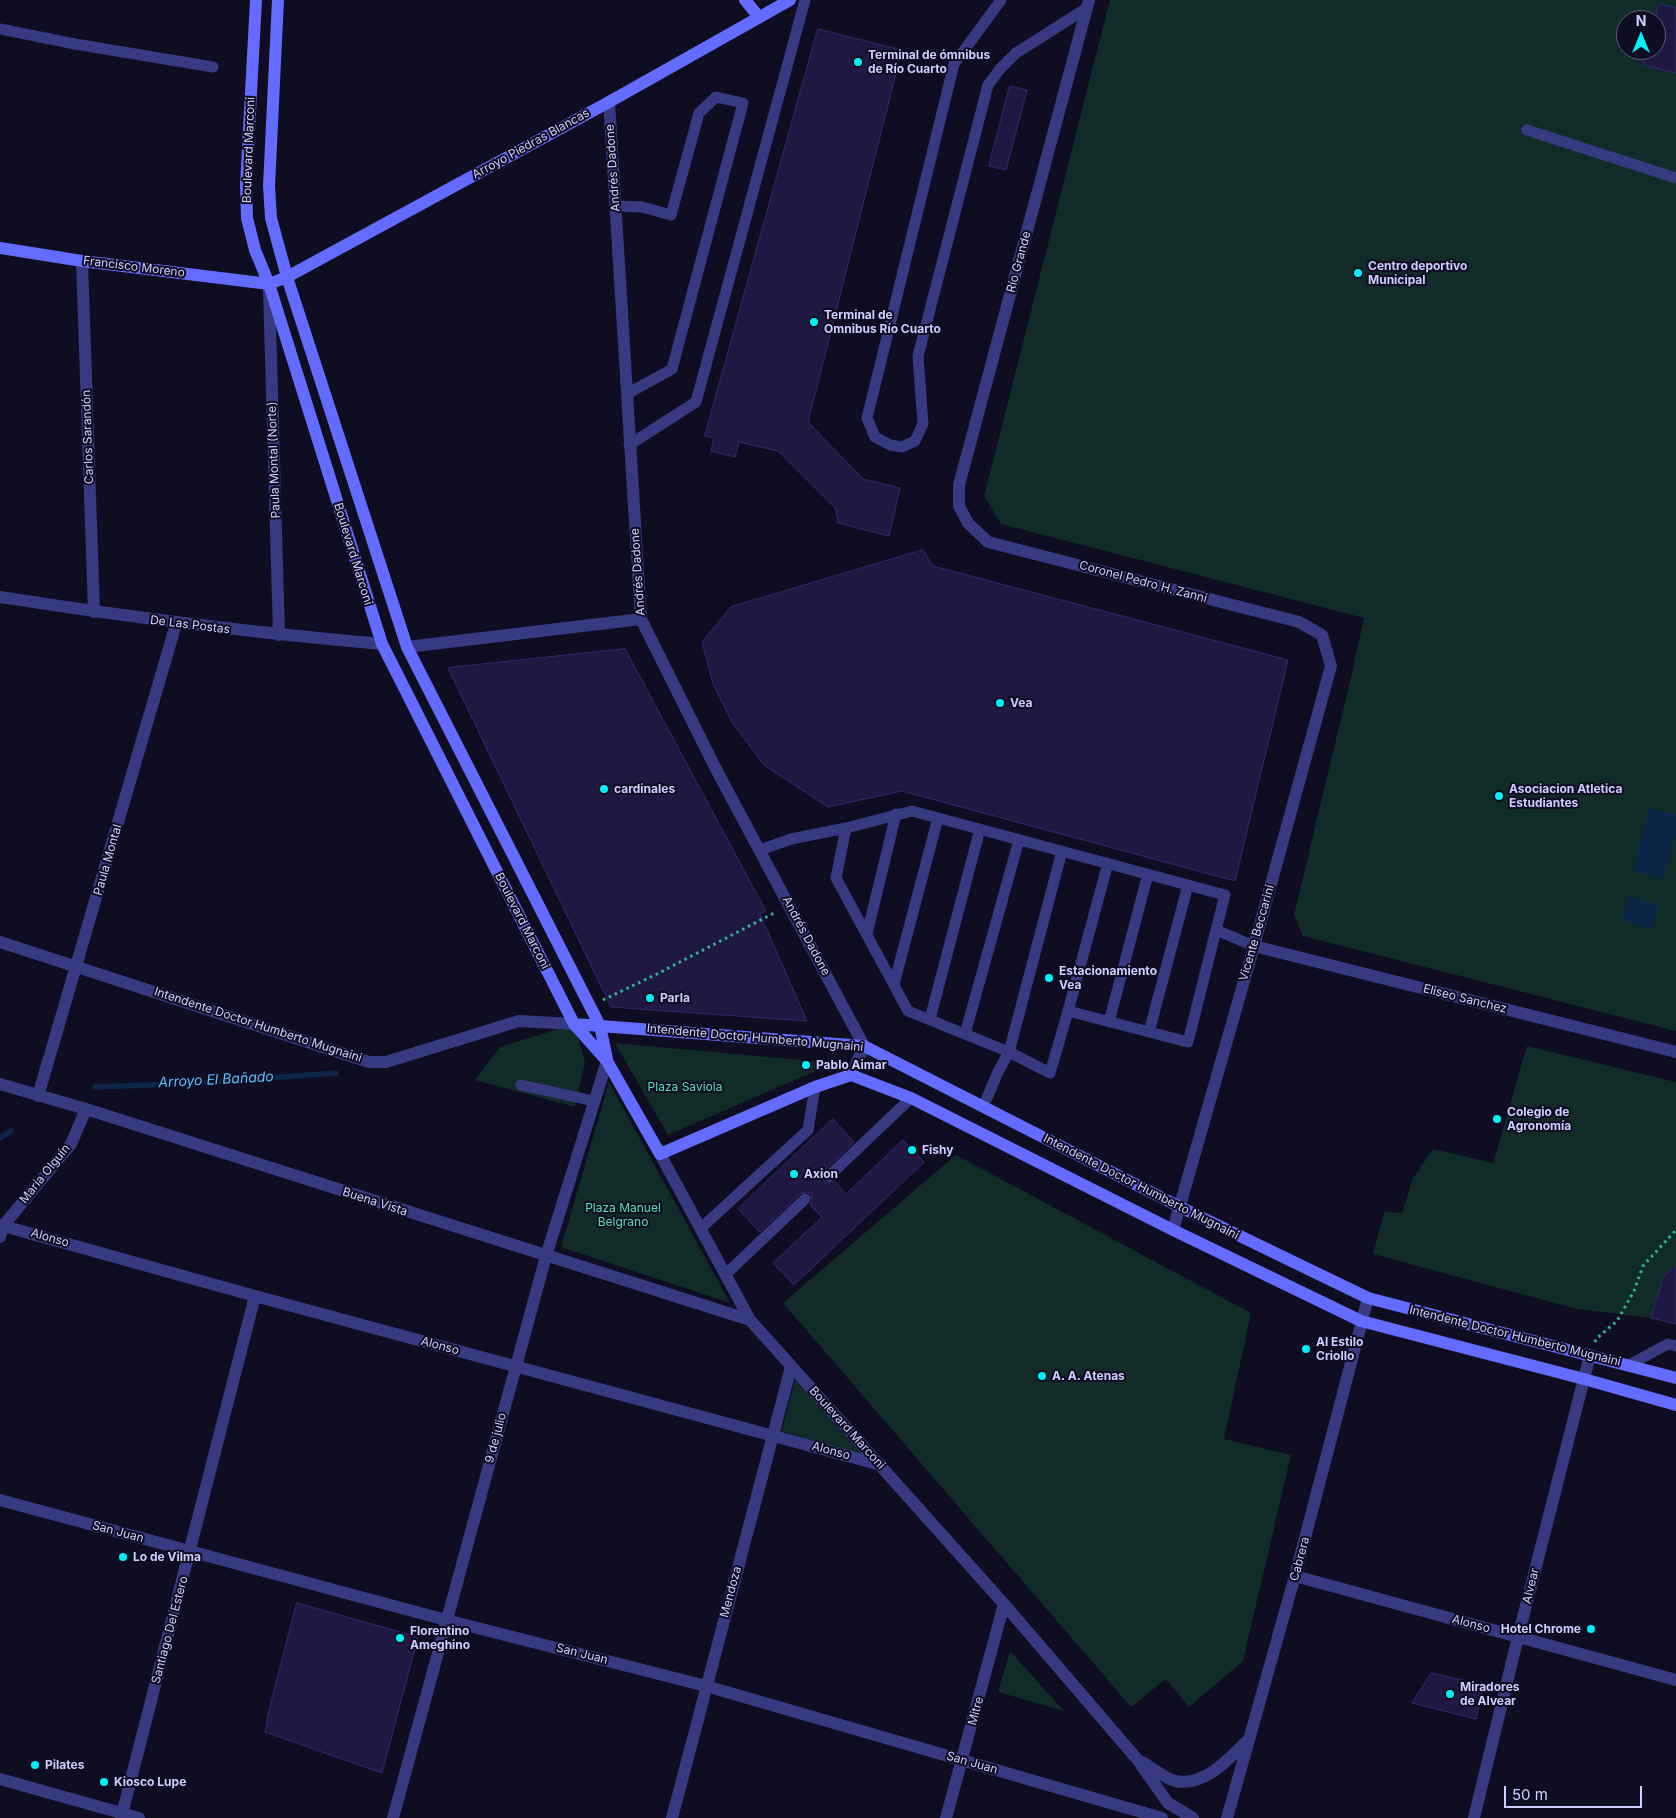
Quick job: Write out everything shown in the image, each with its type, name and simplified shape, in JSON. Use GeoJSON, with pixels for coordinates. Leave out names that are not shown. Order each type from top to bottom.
{"type":"FeatureCollection","features":[{"type":"Feature","properties":{"kind":"main road","name":"Boulevard Marconi"},"geometry":{"type":"LineString","coordinates":[[256,0],[246,185],[247,218],[255,250],[269,284],[382,644],[574,1024],[607,1061],[660,1154]]}},
{"type":"Feature","properties":{"kind":"main road","name":"Boulevard Marconi"},"geometry":{"type":"LineString","coordinates":[[278,0],[269,186],[271,218],[287,277],[408,647],[600,1026],[607,1061]]}},
{"type":"Feature","properties":{"kind":"main road"},"geometry":{"type":"LineString","coordinates":[[745,0],[759,17]]}},
{"type":"Feature","properties":{"kind":"main road","name":"Arroyo Piedras Blancas"},"geometry":{"type":"LineString","coordinates":[[269,284],[287,277],[609,102],[790,0]]}},
{"type":"Feature","properties":{"kind":"main road","name":"Francisco Moreno"},"geometry":{"type":"LineString","coordinates":[[0,248],[82,261],[269,284]]}},
{"type":"Feature","properties":{"kind":"main road","name":"Intendente Doctor Humberto Mugnaini"},"geometry":{"type":"LineString","coordinates":[[574,1024],[864,1046],[1180,1207],[1368,1298],[1676,1378]]}},
{"type":"Feature","properties":{"kind":"main road"},"geometry":{"type":"LineString","coordinates":[[660,1154],[814,1087],[851,1075]]}},
{"type":"Feature","properties":{"kind":"main road","name":"Intendente Doctor Humberto Mugnaini"},"geometry":{"type":"LineString","coordinates":[[851,1075],[911,1098],[1361,1322],[1584,1379],[1676,1405]]}},
{"type":"Feature","properties":{"kind":"street","name":"Río Grande"},"geometry":{"type":"LineString","coordinates":[[968,523],[960,506],[960,486],[1088,4]]}},
{"type":"Feature","properties":{"kind":"street","name":"Andrés Dadone"},"geometry":{"type":"LineString","coordinates":[[609,102],[640,619],[717,771],[864,1046]]}},
{"type":"Feature","properties":{"kind":"street","name":"Carlos Sarandón"},"geometry":{"type":"LineString","coordinates":[[82,261],[94,612]]}},
{"type":"Feature","properties":{"kind":"street","name":"Paula Montal (Norte)"},"geometry":{"type":"LineString","coordinates":[[269,284],[279,636]]}},
{"type":"Feature","properties":{"kind":"street","name":"Coronel Pedro H. Zanni"},"geometry":{"type":"LineString","coordinates":[[968,523],[988,542],[1299,622],[1322,635]]}},
{"type":"Feature","properties":{"kind":"street","name":"De Las Postas"},"geometry":{"type":"LineString","coordinates":[[0,597],[176,624],[279,636],[382,644]]}},
{"type":"Feature","properties":{"kind":"street"},"geometry":{"type":"LineString","coordinates":[[408,647],[640,619]]}},
{"type":"Feature","properties":{"kind":"street","name":"Paula Montal"},"geometry":{"type":"LineString","coordinates":[[38,1096],[176,624]]}},
{"type":"Feature","properties":{"kind":"street","name":"Vicente Beccarini"},"geometry":{"type":"LineString","coordinates":[[1173,1230],[1331,666],[1322,635]]}},
{"type":"Feature","properties":{"kind":"street","name":"Intendente Doctor Humberto Mugnaini"},"geometry":{"type":"LineString","coordinates":[[0,942],[369,1062],[386,1062],[519,1020],[574,1024]]}},
{"type":"Feature","properties":{"kind":"street","name":"Eliseo Sanchez"},"geometry":{"type":"LineString","coordinates":[[1254,946],[1676,1052]]}},
{"type":"Feature","properties":{"kind":"street"},"geometry":{"type":"LineString","coordinates":[[851,1075],[864,1046]]}},
{"type":"Feature","properties":{"kind":"street","name":"9 de julio"},"geometry":{"type":"LineString","coordinates":[[393,1818],[546,1256],[607,1061]]}},
{"type":"Feature","properties":{"kind":"street","name":"Buena Vista"},"geometry":{"type":"LineString","coordinates":[[0,1084],[86,1109],[750,1320]]}},
{"type":"Feature","properties":{"kind":"street","name":"María Olguín"},"geometry":{"type":"LineString","coordinates":[[1,1229],[71,1144],[86,1109]]}},
{"type":"Feature","properties":{"kind":"street","name":"Boulevard Marconi"},"geometry":{"type":"LineString","coordinates":[[660,1154],[750,1320],[1004,1604],[1137,1759],[1168,1803],[1193,1818]]}},
{"type":"Feature","properties":{"kind":"street","name":"Alonso"},"geometry":{"type":"LineString","coordinates":[[1,1229],[881,1465]]}},
{"type":"Feature","properties":{"kind":"street","name":"Santiago Del Estero"},"geometry":{"type":"LineString","coordinates":[[122,1816],[255,1296]]}},
{"type":"Feature","properties":{"kind":"street","name":"Cabrera"},"geometry":{"type":"LineString","coordinates":[[1227,1818],[1295,1576],[1368,1298]]}},
{"type":"Feature","properties":{"kind":"street","name":"Alvear"},"geometry":{"type":"LineString","coordinates":[[1474,1818],[1590,1355]]}},
{"type":"Feature","properties":{"kind":"street","name":"Mendoza"},"geometry":{"type":"LineString","coordinates":[[672,1818],[791,1367]]}},
{"type":"Feature","properties":{"kind":"street","name":"San Juan"},"geometry":{"type":"LineString","coordinates":[[0,1500],[446,1620],[706,1686],[1162,1818]]}},
{"type":"Feature","properties":{"kind":"street","name":"Alonso"},"geometry":{"type":"LineString","coordinates":[[1295,1576],[1676,1680]]}},
{"type":"Feature","properties":{"kind":"street","name":"Mitre"},"geometry":{"type":"LineString","coordinates":[[946,1818],[1004,1604]]}},
{"type":"Feature","properties":{"kind":"street","name":"Boulevard Marconi"},"geometry":{"type":"LineString","coordinates":[[1137,1759],[1175,1781],[1194,1781],[1214,1771],[1250,1739]]}},
{"type":"Feature","properties":{"kind":"street"},"geometry":{"type":"LineString","coordinates":[[0,1779],[122,1816],[139,1818]]}},
{"type":"Feature","properties":{"kind":"lane"},"geometry":{"type":"LineString","coordinates":[[629,445],[696,402],[805,0]]}},
{"type":"Feature","properties":{"kind":"lane"},"geometry":{"type":"LineString","coordinates":[[1002,0],[954,64],[867,418],[875,437],[890,445],[902,447],[916,440],[923,424],[918,356],[988,85],[1000,69],[1016,53],[1088,4]]}},
{"type":"Feature","properties":{"kind":"lane"},"geometry":{"type":"LineString","coordinates":[[0,29],[75,44],[213,67]]}},
{"type":"Feature","properties":{"kind":"lane"},"geometry":{"type":"LineString","coordinates":[[616,206],[642,207],[671,215],[699,113],[716,97],[743,104],[672,369],[627,394]]}},
{"type":"Feature","properties":{"kind":"lane"},"geometry":{"type":"LineString","coordinates":[[1527,130],[1676,178]]}},
{"type":"Feature","properties":{"kind":"lane"},"geometry":{"type":"LineString","coordinates":[[760,850],[791,839],[846,828],[912,811],[1225,895],[1188,1042],[1068,1011]]}},
{"type":"Feature","properties":{"kind":"lane"},"geometry":{"type":"LineString","coordinates":[[867,934],[896,814]]}},
{"type":"Feature","properties":{"kind":"lane"},"geometry":{"type":"LineString","coordinates":[[894,984],[938,818]]}},
{"type":"Feature","properties":{"kind":"lane"},"geometry":{"type":"LineString","coordinates":[[846,828],[836,878],[908,1010],[1008,1052],[1050,1073],[1108,863]]}},
{"type":"Feature","properties":{"kind":"lane"},"geometry":{"type":"LineString","coordinates":[[930,1019],[980,829]]}},
{"type":"Feature","properties":{"kind":"lane"},"geometry":{"type":"LineString","coordinates":[[965,1034],[1019,840]]}},
{"type":"Feature","properties":{"kind":"lane"},"geometry":{"type":"LineString","coordinates":[[984,1107],[1008,1052],[1062,851]]}},
{"type":"Feature","properties":{"kind":"lane"},"geometry":{"type":"LineString","coordinates":[[1109,1022],[1148,874]]}},
{"type":"Feature","properties":{"kind":"lane"},"geometry":{"type":"LineString","coordinates":[[1149,1032],[1188,885]]}},
{"type":"Feature","properties":{"kind":"lane"},"geometry":{"type":"LineString","coordinates":[[1216,930],[1254,946]]}},
{"type":"Feature","properties":{"kind":"lane"},"geometry":{"type":"LineString","coordinates":[[521,1085],[594,1101]]}},
{"type":"Feature","properties":{"kind":"lane"},"geometry":{"type":"LineString","coordinates":[[701,1228],[808,1130],[814,1087]]}},
{"type":"Feature","properties":{"kind":"lane"},"geometry":{"type":"LineString","coordinates":[[829,1176],[911,1098]]}},
{"type":"Feature","properties":{"kind":"lane"},"geometry":{"type":"LineString","coordinates":[[726,1274],[805,1199]]}},
{"type":"Feature","properties":{"kind":"lane"},"geometry":{"type":"LineString","coordinates":[[1629,1365],[1668,1344],[1676,1346]]}},
{"type":"Feature","properties":{"kind":"path"},"geometry":{"type":"LineString","coordinates":[[590,1006],[657,974],[789,904]]}},
{"type":"Feature","properties":{"kind":"path"},"geometry":{"type":"LineString","coordinates":[[1590,1355],[1596,1339],[1617,1320],[1634,1291],[1643,1266],[1676,1230]]}},
{"type":"Feature","properties":{"kind":"green space","name":"Centro deportivo Municipal"},"geometry":{"type":"Polygon","coordinates":[[[1110,0],[1676,0],[1676,1031],[1303,936],[1294,915],[1364,618],[1001,524],[984,496],[1110,0]]]}},
{"type":"Feature","properties":{"kind":"green space"},"geometry":{"type":"Polygon","coordinates":[[[574,1024],[585,1062],[575,1107],[475,1080],[500,1047],[574,1024]]]}},
{"type":"Feature","properties":{"kind":"green space","name":"Plaza Saviola"},"geometry":{"type":"Polygon","coordinates":[[[615,1043],[834,1063],[668,1135],[615,1043]]]}},
{"type":"Feature","properties":{"kind":"green space"},"geometry":{"type":"Polygon","coordinates":[[[1527,1046],[1676,1082],[1676,1265],[1663,1278],[1651,1318],[1577,1309],[1373,1254],[1384,1212],[1402,1213],[1413,1178],[1433,1149],[1493,1163],[1527,1046]]]}},
{"type":"Feature","properties":{"kind":"green space","name":"Plaza Manuel Belgrano"},"geometry":{"type":"Polygon","coordinates":[[[609,1082],[730,1303],[561,1247],[609,1082]]]}},
{"type":"Feature","properties":{"kind":"green space","name":"A. A. Atenas"},"geometry":{"type":"Polygon","coordinates":[[[956,1155],[1251,1313],[1224,1439],[1291,1455],[1243,1661],[1189,1707],[1166,1679],[1131,1707],[783,1303],[956,1155]]]}},
{"type":"Feature","properties":{"kind":"green space"},"geometry":{"type":"Polygon","coordinates":[[[795,1380],[863,1456],[782,1431],[795,1380]]]}},
{"type":"Feature","properties":{"kind":"green space"},"geometry":{"type":"Polygon","coordinates":[[[1010,1651],[1064,1711],[998,1692],[1010,1651]]]}},
{"type":"Feature","properties":{"kind":"water"},"geometry":{"type":"Polygon","coordinates":[[[1649,808],[1676,815],[1676,832],[1664,879],[1633,871],[1649,808]]]}},
{"type":"Feature","properties":{"kind":"water"},"geometry":{"type":"Polygon","coordinates":[[[1628,896],[1659,905],[1652,929],[1622,920],[1628,896]]]}},
{"type":"Feature","properties":{"kind":"building"},"geometry":{"type":"Polygon","coordinates":[[[1659,4],[1676,8],[1676,73],[1643,65],[1644,60],[1666,60],[1666,10],[1657,10],[1659,4]]]}},
{"type":"Feature","properties":{"kind":"building"},"geometry":{"type":"Polygon","coordinates":[[[818,29],[902,50],[808,422],[863,479],[900,488],[889,536],[838,523],[836,509],[778,451],[739,442],[735,457],[711,451],[714,438],[705,436],[818,29]]]}},
{"type":"Feature","properties":{"kind":"building"},"geometry":{"type":"Polygon","coordinates":[[[1010,86],[1027,90],[1006,170],[989,166],[1010,86]]]}},
{"type":"Feature","properties":{"kind":"building","name":"Vea"},"geometry":{"type":"Polygon","coordinates":[[[923,550],[933,566],[1288,660],[1235,881],[902,791],[828,807],[764,765],[732,722],[713,684],[702,642],[731,607],[923,550]]]}},
{"type":"Feature","properties":{"kind":"building","name":"cardinales"},"geometry":{"type":"Polygon","coordinates":[[[625,649],[766,911],[760,914],[807,1021],[611,1007],[448,668],[625,649]]]}},
{"type":"Feature","properties":{"kind":"building"},"geometry":{"type":"Polygon","coordinates":[[[833,1119],[854,1142],[824,1171],[822,1177],[826,1183],[834,1181],[846,1194],[903,1140],[924,1162],[794,1285],[773,1263],[822,1217],[810,1205],[812,1201],[811,1194],[807,1192],[800,1194],[760,1232],[738,1209],[833,1119]]]}},
{"type":"Feature","properties":{"kind":"building"},"geometry":{"type":"Polygon","coordinates":[[[1676,1265],[1676,1324],[1651,1318],[1663,1278],[1676,1265]]]}},
{"type":"Feature","properties":{"kind":"building"},"geometry":{"type":"Polygon","coordinates":[[[297,1603],[418,1637],[382,1773],[265,1732],[297,1603]]]}},
{"type":"Feature","properties":{"kind":"building","name":"Miradores de Alvear"},"geometry":{"type":"Polygon","coordinates":[[[1432,1673],[1484,1685],[1476,1719],[1412,1703],[1432,1673]]]}},
{"type":"Feature","properties":{"kind":"waterway","name":"Arroyo El Bañado"},"geometry":{"type":"LineString","coordinates":[[95,1087],[201,1083],[336,1073]]}},
{"type":"Feature","properties":{"kind":"waterway","name":"Arroyo El Bañado"},"geometry":{"type":"LineString","coordinates":[[0,1138],[11,1131]]}},
{"type":"Feature","properties":{"kind":"place","name":"Terminal de ómnibus de Río Cuarto"},"geometry":{"type":"Point","coordinates":[858,62]}},
{"type":"Feature","properties":{"kind":"place","name":"Centro deportivo Municipal"},"geometry":{"type":"Point","coordinates":[1358,273]}},
{"type":"Feature","properties":{"kind":"place","name":"Terminal de Omnibus Río Cuarto"},"geometry":{"type":"Point","coordinates":[814,322]}},
{"type":"Feature","properties":{"kind":"place","name":"Vea"},"geometry":{"type":"Point","coordinates":[1000,703]}},
{"type":"Feature","properties":{"kind":"place","name":"cardinales"},"geometry":{"type":"Point","coordinates":[604,789]}},
{"type":"Feature","properties":{"kind":"place","name":"Asociacion Atletica Estudiantes"},"geometry":{"type":"Point","coordinates":[1499,796]}},
{"type":"Feature","properties":{"kind":"place","name":"Estacionamiento Vea"},"geometry":{"type":"Point","coordinates":[1049,978]}},
{"type":"Feature","properties":{"kind":"place","name":"Parla"},"geometry":{"type":"Point","coordinates":[650,998]}},
{"type":"Feature","properties":{"kind":"place","name":"Pablo Aimar"},"geometry":{"type":"Point","coordinates":[806,1065]}},
{"type":"Feature","properties":{"kind":"place","name":"Colegio de Agronomía"},"geometry":{"type":"Point","coordinates":[1497,1119]}},
{"type":"Feature","properties":{"kind":"place","name":"Fishy"},"geometry":{"type":"Point","coordinates":[912,1150]}},
{"type":"Feature","properties":{"kind":"place","name":"Axion"},"geometry":{"type":"Point","coordinates":[794,1174]}},
{"type":"Feature","properties":{"kind":"place","name":"Al Estilo Criollo"},"geometry":{"type":"Point","coordinates":[1306,1349]}},
{"type":"Feature","properties":{"kind":"place","name":"A. A. Atenas"},"geometry":{"type":"Point","coordinates":[1042,1376]}},
{"type":"Feature","properties":{"kind":"place","name":"Lo de Vilma"},"geometry":{"type":"Point","coordinates":[123,1557]}},
{"type":"Feature","properties":{"kind":"place","name":"Hotel Chrome"},"geometry":{"type":"Point","coordinates":[1591,1629]}},
{"type":"Feature","properties":{"kind":"place","name":"Florentino Ameghino"},"geometry":{"type":"Point","coordinates":[400,1638]}},
{"type":"Feature","properties":{"kind":"place","name":"Miradores de Alvear"},"geometry":{"type":"Point","coordinates":[1450,1694]}},
{"type":"Feature","properties":{"kind":"place","name":"Pilates"},"geometry":{"type":"Point","coordinates":[35,1765]}},
{"type":"Feature","properties":{"kind":"place","name":"Kiosco Lupe"},"geometry":{"type":"Point","coordinates":[104,1782]}}]}
